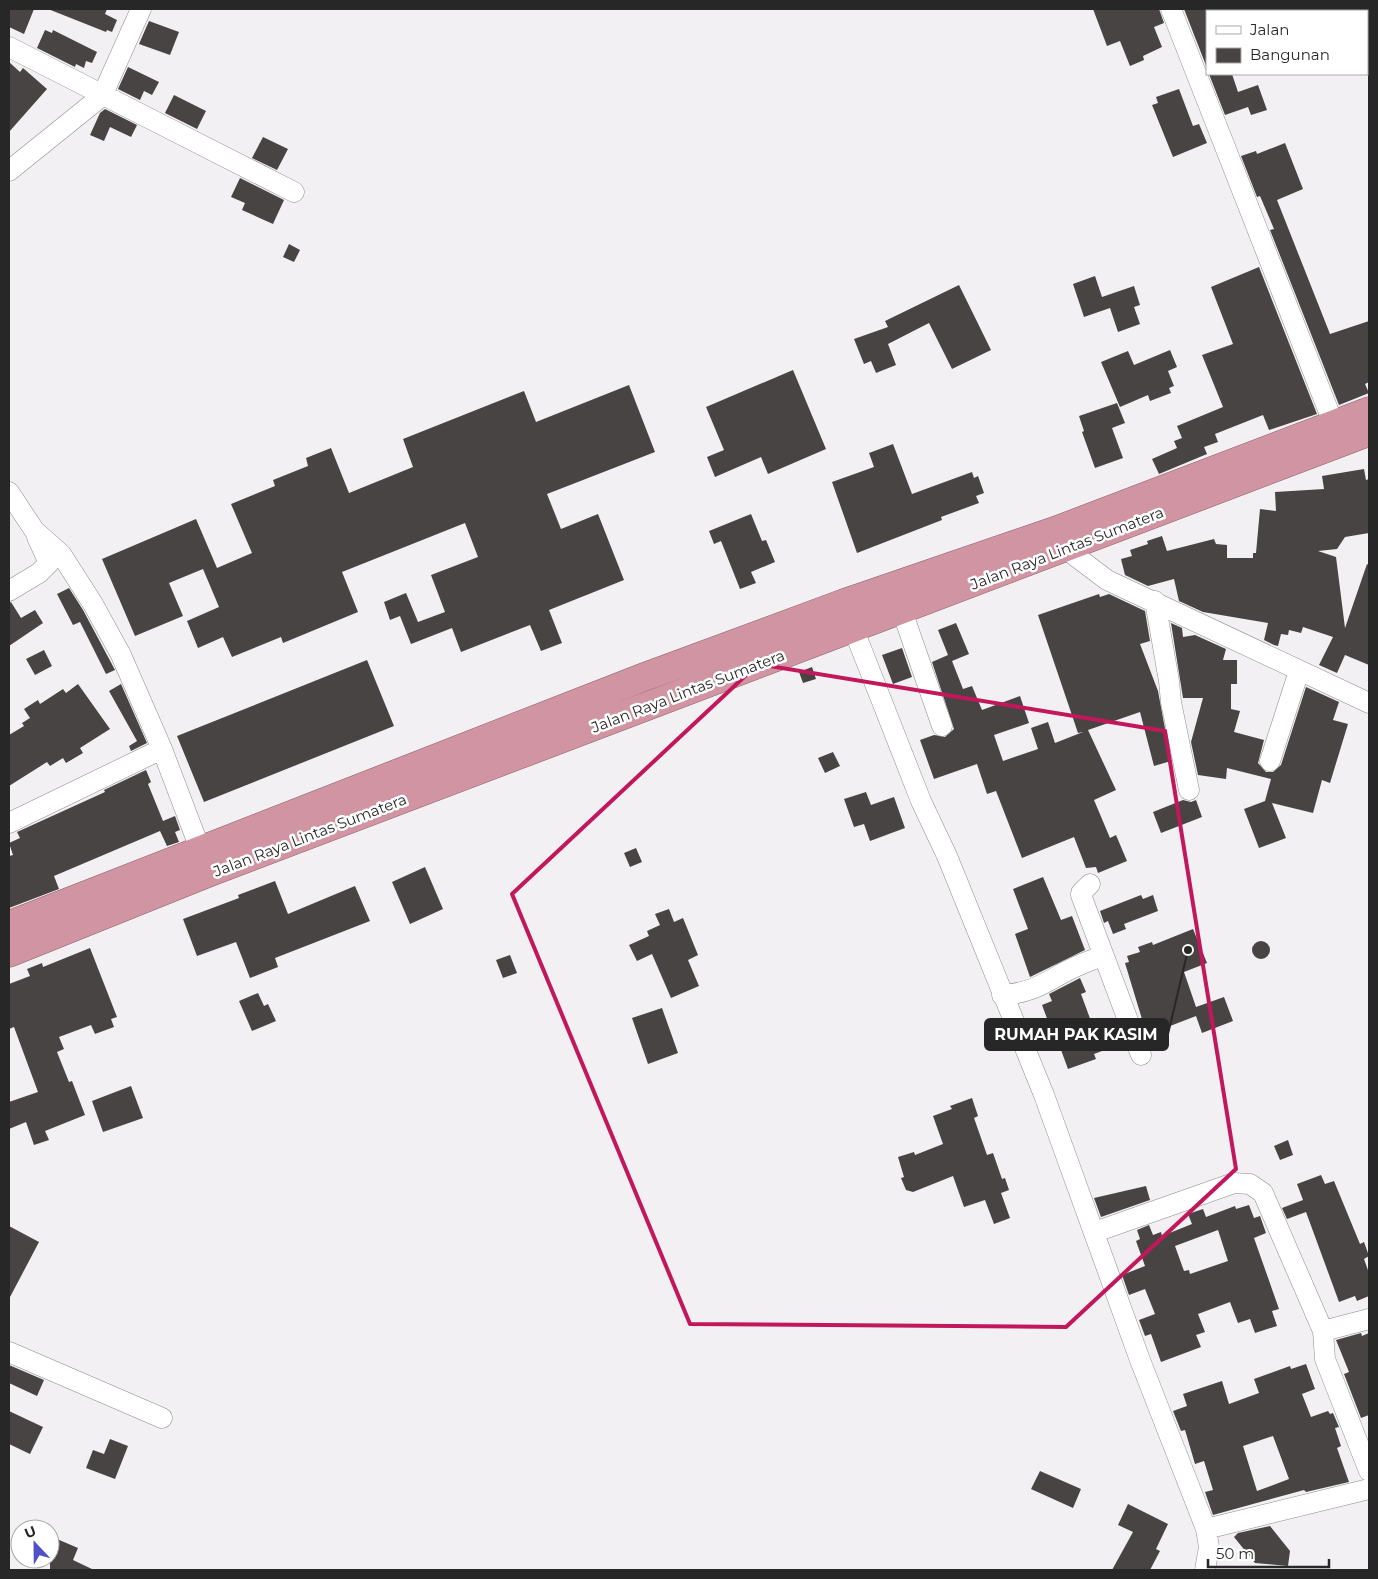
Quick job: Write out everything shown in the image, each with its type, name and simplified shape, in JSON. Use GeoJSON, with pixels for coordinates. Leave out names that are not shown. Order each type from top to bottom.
{"type":"FeatureCollection","features":[{"type":"Feature","properties":{"kind":"highway","name":"Jalan Raya Lintas Sumatera"},"geometry":{"type":"LineString","coordinates":[[9,925],[204,861],[902,611],[1062,540],[1334,424],[1369,411]]}},
{"type":"Feature","properties":{"kind":"highway","name":"Jalan Raya Lintas Sumatera"},"geometry":{"type":"LineString","coordinates":[[9,954],[204,861],[635,680],[844,604],[1062,540],[1369,432]]}},
{"type":"Feature","properties":{"kind":"street"},"geometry":{"type":"LineString","coordinates":[[9,171],[102,96],[141,9]]}},
{"type":"Feature","properties":{"kind":"street"},"geometry":{"type":"LineString","coordinates":[[1171,9],[1334,424]]}},
{"type":"Feature","properties":{"kind":"street"},"geometry":{"type":"LineString","coordinates":[[9,47],[102,96],[294,192]]}},
{"type":"Feature","properties":{"kind":"street"},"geometry":{"type":"LineString","coordinates":[[9,492],[34,530],[49,563],[39,573],[9,590]]}},
{"type":"Feature","properties":{"kind":"street"},"geometry":{"type":"LineString","coordinates":[[34,530],[61,554],[93,604],[121,655],[162,749],[204,861]]}},
{"type":"Feature","properties":{"kind":"street"},"geometry":{"type":"LineString","coordinates":[[1062,540],[1107,580],[1369,703]]}},
{"type":"Feature","properties":{"kind":"street"},"geometry":{"type":"LineString","coordinates":[[1155,601],[1171,702],[1189,790]]}},
{"type":"Feature","properties":{"kind":"street"},"geometry":{"type":"LineString","coordinates":[[844,604],[1044,1095],[1140,1360],[1206,1529],[1209,1547],[1205,1570]]}},
{"type":"Feature","properties":{"kind":"street"},"geometry":{"type":"LineString","coordinates":[[902,611],[942,726]]}},
{"type":"Feature","properties":{"kind":"street"},"geometry":{"type":"LineString","coordinates":[[1270,762],[1299,670]]}},
{"type":"Feature","properties":{"kind":"street"},"geometry":{"type":"LineString","coordinates":[[9,823],[162,749]]}},
{"type":"Feature","properties":{"kind":"street"},"geometry":{"type":"LineString","coordinates":[[1090,884],[1081,894],[1102,956],[1117,987],[1141,1055]]}},
{"type":"Feature","properties":{"kind":"street"},"geometry":{"type":"LineString","coordinates":[[1002,995],[1022,994],[1040,987],[1061,973],[1102,956]]}},
{"type":"Feature","properties":{"kind":"street"},"geometry":{"type":"LineString","coordinates":[[1095,1232],[1234,1183],[1250,1184],[1263,1194],[1324,1331],[1325,1359],[1369,1472]]}},
{"type":"Feature","properties":{"kind":"street"},"geometry":{"type":"LineString","coordinates":[[1324,1331],[1369,1319]]}},
{"type":"Feature","properties":{"kind":"street"},"geometry":{"type":"LineString","coordinates":[[9,1352],[162,1418]]}},
{"type":"Feature","properties":{"kind":"street"},"geometry":{"type":"LineString","coordinates":[[1206,1529],[1369,1489]]}},
{"type":"Feature","properties":{"kind":"highlighted area"},"geometry":{"type":"Polygon","coordinates":[[[758,664],[1165,731],[1236,1169],[1066,1327],[690,1324],[512,894],[758,664]]]}},
{"type":"Feature","properties":{"kind":"building"},"geometry":{"type":"Polygon","coordinates":[[[9,9],[34,9],[24,34],[9,27],[9,9]]]}},
{"type":"Feature","properties":{"kind":"building"},"geometry":{"type":"Polygon","coordinates":[[[48,9],[107,9],[105,14],[117,20],[112,32],[107,30],[106,32],[48,9]]]}},
{"type":"Feature","properties":{"kind":"building"},"geometry":{"type":"Polygon","coordinates":[[[1093,9],[1159,9],[1164,23],[1154,27],[1162,47],[1143,56],[1144,60],[1130,66],[1120,41],[1107,46],[1093,9]]]}},
{"type":"Feature","properties":{"kind":"building"},"geometry":{"type":"Polygon","coordinates":[[[1184,9],[1207,9],[1206,65],[1184,9]]]}},
{"type":"Feature","properties":{"kind":"building"},"geometry":{"type":"Polygon","coordinates":[[[149,21],[179,32],[170,55],[139,44],[149,21]]]}},
{"type":"Feature","properties":{"kind":"building"},"geometry":{"type":"Polygon","coordinates":[[[45,30],[52,33],[53,30],[97,52],[92,63],[86,61],[84,68],[76,64],[75,67],[37,48],[45,30]]]}},
{"type":"Feature","properties":{"kind":"building"},"geometry":{"type":"Polygon","coordinates":[[[9,62],[20,72],[23,68],[47,89],[9,132],[9,62]]]}},
{"type":"Feature","properties":{"kind":"building"},"geometry":{"type":"Polygon","coordinates":[[[128,67],[159,82],[152,95],[144,91],[140,100],[118,89],[128,67]]]}},
{"type":"Feature","properties":{"kind":"building"},"geometry":{"type":"Polygon","coordinates":[[[1209,75],[1232,75],[1238,92],[1258,85],[1267,110],[1251,115],[1248,107],[1225,115],[1209,75]]]}},
{"type":"Feature","properties":{"kind":"building"},"geometry":{"type":"Polygon","coordinates":[[[1179,89],[1193,126],[1199,124],[1207,143],[1173,157],[1152,105],[1158,103],[1156,97],[1179,89]]]}},
{"type":"Feature","properties":{"kind":"building"},"geometry":{"type":"Polygon","coordinates":[[[174,95],[206,111],[197,129],[165,113],[174,95]]]}},
{"type":"Feature","properties":{"kind":"building"},"geometry":{"type":"Polygon","coordinates":[[[105,109],[137,125],[131,137],[110,127],[104,141],[90,135],[100,113],[105,109]]]}},
{"type":"Feature","properties":{"kind":"building"},"geometry":{"type":"Polygon","coordinates":[[[263,137],[288,149],[277,170],[252,158],[263,137]]]}},
{"type":"Feature","properties":{"kind":"building"},"geometry":{"type":"Polygon","coordinates":[[[1285,143],[1303,189],[1277,200],[1330,334],[1369,321],[1369,382],[1365,384],[1369,393],[1339,405],[1270,230],[1274,229],[1260,196],[1257,197],[1241,156],[1256,151],[1257,154],[1285,143]]]}},
{"type":"Feature","properties":{"kind":"building"},"geometry":{"type":"Polygon","coordinates":[[[240,178],[284,200],[273,224],[242,210],[245,203],[231,197],[240,178]]]}},
{"type":"Feature","properties":{"kind":"building"},"geometry":{"type":"Polygon","coordinates":[[[289,244],[300,250],[294,262],[283,257],[289,244]]]}},
{"type":"Feature","properties":{"kind":"building"},"geometry":{"type":"Polygon","coordinates":[[[1259,267],[1317,414],[1269,430],[1263,415],[1215,434],[1218,442],[1204,447],[1207,454],[1159,474],[1152,459],[1177,448],[1174,441],[1182,438],[1177,426],[1223,407],[1202,355],[1233,344],[1211,287],[1259,267]]]}},
{"type":"Feature","properties":{"kind":"building"},"geometry":{"type":"Polygon","coordinates":[[[1095,276],[1102,297],[1134,286],[1140,305],[1134,307],[1140,324],[1118,332],[1110,308],[1084,317],[1073,284],[1095,276]]]}},
{"type":"Feature","properties":{"kind":"building"},"geometry":{"type":"Polygon","coordinates":[[[959,285],[991,350],[952,369],[929,323],[888,344],[896,365],[876,373],[871,361],[864,364],[854,339],[888,327],[885,321],[959,285]]]}},
{"type":"Feature","properties":{"kind":"building"},"geometry":{"type":"Polygon","coordinates":[[[1170,350],[1177,367],[1168,371],[1174,386],[1169,388],[1171,393],[1150,401],[1148,395],[1120,407],[1101,362],[1128,351],[1134,365],[1170,350]]]}},
{"type":"Feature","properties":{"kind":"building"},"geometry":{"type":"Polygon","coordinates":[[[793,370],[826,449],[768,474],[761,457],[715,477],[707,457],[724,450],[706,407],[793,370]]]}},
{"type":"Feature","properties":{"kind":"building"},"geometry":{"type":"Polygon","coordinates":[[[629,385],[655,452],[547,494],[561,529],[598,514],[624,580],[549,610],[562,643],[541,651],[530,625],[461,652],[452,628],[411,644],[400,616],[390,620],[384,602],[406,593],[418,622],[445,612],[431,575],[478,557],[465,523],[342,572],[358,612],[283,643],[281,637],[232,657],[223,637],[198,648],[187,621],[219,607],[203,569],[169,583],[183,616],[135,636],[102,559],[196,519],[217,568],[252,553],[231,504],[275,486],[273,480],[308,466],[306,458],[331,448],[349,493],[413,467],[403,439],[524,391],[536,422],[629,385]]]}},
{"type":"Feature","properties":{"kind":"building"},"geometry":{"type":"Polygon","coordinates":[[[1117,403],[1125,423],[1112,428],[1123,458],[1095,468],[1082,432],[1084,431],[1079,416],[1117,403]]]}},
{"type":"Feature","properties":{"kind":"building"},"geometry":{"type":"Polygon","coordinates":[[[893,444],[912,494],[972,472],[974,478],[978,476],[984,493],[976,496],[979,503],[941,517],[942,520],[857,553],[832,482],[874,467],[869,453],[893,444]]]}},
{"type":"Feature","properties":{"kind":"building"},"geometry":{"type":"Polygon","coordinates":[[[1364,469],[1366,480],[1369,479],[1369,533],[1345,537],[1337,549],[1318,551],[1336,557],[1345,628],[1367,564],[1369,565],[1369,665],[1345,655],[1337,673],[1319,665],[1333,637],[1303,627],[1301,633],[1289,630],[1288,635],[1281,634],[1278,646],[1274,645],[1264,640],[1268,623],[1203,612],[1179,601],[1174,579],[1148,586],[1125,575],[1121,559],[1132,556],[1130,550],[1148,544],[1147,541],[1162,536],[1167,551],[1214,539],[1216,544],[1227,545],[1227,558],[1253,558],[1253,553],[1256,553],[1260,509],[1276,511],[1275,492],[1324,489],[1322,476],[1364,469]]]}},
{"type":"Feature","properties":{"kind":"building"},"geometry":{"type":"Polygon","coordinates":[[[751,514],[762,541],[766,540],[775,562],[751,572],[756,583],[740,589],[721,541],[714,544],[709,531],[751,514]]]}},
{"type":"Feature","properties":{"kind":"building"},"geometry":{"type":"Polygon","coordinates":[[[69,588],[115,670],[106,674],[80,622],[73,625],[57,594],[69,588]]]}},
{"type":"Feature","properties":{"kind":"building"},"geometry":{"type":"Polygon","coordinates":[[[1099,594],[1100,597],[1109,594],[1145,611],[1150,641],[1140,644],[1158,691],[1171,761],[1154,766],[1140,712],[1088,730],[1116,790],[1094,800],[1110,838],[1116,835],[1127,861],[1098,873],[1096,867],[1086,868],[1074,837],[1022,858],[996,791],[987,794],[977,764],[934,779],[920,740],[934,735],[945,737],[954,729],[932,662],[948,655],[938,630],[956,623],[969,654],[952,661],[963,689],[972,686],[982,710],[1020,696],[1029,723],[994,735],[1003,761],[1038,749],[1031,728],[1048,722],[1055,743],[1083,732],[1078,733],[1038,615],[1099,594]]]}},
{"type":"Feature","properties":{"kind":"building"},"geometry":{"type":"Polygon","coordinates":[[[11,602],[21,618],[35,610],[43,623],[9,646],[9,603],[11,602]]]}},
{"type":"Feature","properties":{"kind":"building"},"geometry":{"type":"Polygon","coordinates":[[[1171,623],[1182,628],[1183,637],[1195,635],[1226,649],[1223,660],[1237,660],[1237,684],[1231,684],[1231,709],[1240,711],[1234,732],[1264,740],[1258,763],[1266,772],[1273,772],[1281,765],[1306,687],[1339,702],[1333,720],[1348,724],[1330,783],[1322,780],[1313,813],[1272,803],[1286,838],[1259,848],[1244,809],[1265,801],[1271,779],[1227,768],[1226,779],[1198,775],[1191,742],[1203,698],[1183,698],[1171,623]]]}},
{"type":"Feature","properties":{"kind":"building"},"geometry":{"type":"Polygon","coordinates":[[[902,648],[912,677],[893,684],[882,655],[902,648]]]}},
{"type":"Feature","properties":{"kind":"building"},"geometry":{"type":"Polygon","coordinates":[[[44,650],[52,666],[35,675],[26,659],[44,650]]]}},
{"type":"Feature","properties":{"kind":"building"},"geometry":{"type":"Polygon","coordinates":[[[367,660],[394,726],[204,802],[177,736],[367,660]]]}},
{"type":"Feature","properties":{"kind":"building"},"geometry":{"type":"Polygon","coordinates":[[[812,667],[816,679],[803,683],[799,672],[812,667]]]}},
{"type":"Feature","properties":{"kind":"building"},"geometry":{"type":"Polygon","coordinates":[[[78,684],[110,729],[80,748],[83,753],[66,763],[63,758],[50,766],[47,762],[9,786],[9,735],[24,726],[22,723],[30,718],[24,709],[38,700],[40,704],[63,689],[66,693],[78,684]]]}},
{"type":"Feature","properties":{"kind":"building"},"geometry":{"type":"Polygon","coordinates":[[[121,684],[147,743],[131,751],[129,746],[137,741],[109,691],[121,684]]]}},
{"type":"Feature","properties":{"kind":"building"},"geometry":{"type":"Polygon","coordinates":[[[833,752],[840,766],[825,773],[818,758],[833,752]]]}},
{"type":"Feature","properties":{"kind":"building"},"geometry":{"type":"Polygon","coordinates":[[[146,770],[151,782],[148,784],[163,821],[175,816],[180,830],[175,832],[179,842],[167,846],[160,831],[54,876],[59,889],[9,908],[9,856],[13,855],[9,843],[20,838],[17,832],[105,792],[104,790],[146,770]]]}},
{"type":"Feature","properties":{"kind":"building"},"geometry":{"type":"Polygon","coordinates":[[[866,792],[871,805],[894,797],[905,828],[870,841],[864,824],[854,827],[844,799],[866,792]]]}},
{"type":"Feature","properties":{"kind":"building"},"geometry":{"type":"Polygon","coordinates":[[[1183,800],[1191,802],[1196,800],[1202,817],[1161,833],[1153,812],[1183,800]]]}},
{"type":"Feature","properties":{"kind":"building"},"geometry":{"type":"Polygon","coordinates":[[[636,848],[642,862],[630,867],[624,853],[636,848]]]}},
{"type":"Feature","properties":{"kind":"building"},"geometry":{"type":"Polygon","coordinates":[[[425,867],[443,909],[410,924],[392,882],[425,867]]]}},
{"type":"Feature","properties":{"kind":"building"},"geometry":{"type":"Polygon","coordinates":[[[1043,877],[1061,920],[1072,916],[1085,950],[1030,977],[1015,934],[1028,929],[1013,889],[1043,877]]]}},
{"type":"Feature","properties":{"kind":"building"},"geometry":{"type":"Polygon","coordinates":[[[275,881],[288,914],[355,886],[370,921],[275,958],[278,967],[250,978],[236,942],[197,956],[183,919],[239,898],[238,895],[275,881]]]}},
{"type":"Feature","properties":{"kind":"building"},"geometry":{"type":"Polygon","coordinates":[[[1141,895],[1143,899],[1153,895],[1158,911],[1124,924],[1126,929],[1113,934],[1108,921],[1104,923],[1100,911],[1141,895]]]}},
{"type":"Feature","properties":{"kind":"building"},"geometry":{"type":"Polygon","coordinates":[[[669,909],[674,922],[683,918],[698,955],[688,960],[699,986],[671,998],[652,954],[637,961],[629,945],[649,936],[647,931],[660,925],[655,914],[669,909]]]}},
{"type":"Feature","properties":{"kind":"building"},"geometry":{"type":"Polygon","coordinates":[[[1193,929],[1207,963],[1184,972],[1196,1007],[1224,997],[1233,1021],[1202,1033],[1196,1016],[1165,1028],[1166,1033],[1148,1039],[1125,963],[1129,962],[1127,956],[1140,952],[1138,947],[1152,942],[1153,945],[1193,929]]]}},
{"type":"Feature","properties":{"kind":"building"},"geometry":{"type":"Polygon","coordinates":[[[1261,941],[1267,944],[1270,950],[1267,956],[1261,959],[1255,956],[1252,950],[1255,944],[1261,941]]]}},
{"type":"Feature","properties":{"kind":"building"},"geometry":{"type":"Polygon","coordinates":[[[90,948],[117,1017],[111,1019],[114,1027],[95,1034],[91,1025],[59,1037],[64,1049],[57,1052],[69,1082],[72,1081],[85,1115],[45,1131],[49,1140],[34,1145],[26,1122],[9,1129],[9,1102],[38,1092],[14,1027],[9,1029],[9,984],[30,976],[27,969],[42,963],[43,967],[90,948]]]}},
{"type":"Feature","properties":{"kind":"building"},"geometry":{"type":"Polygon","coordinates":[[[510,955],[517,973],[503,978],[496,960],[510,955]]]}},
{"type":"Feature","properties":{"kind":"building"},"geometry":{"type":"Polygon","coordinates":[[[1080,978],[1086,992],[1081,994],[1102,1051],[1094,1054],[1096,1059],[1068,1069],[1050,1020],[1048,1021],[1042,1005],[1052,1001],[1049,994],[1080,978]]]}},
{"type":"Feature","properties":{"kind":"building"},"geometry":{"type":"Polygon","coordinates":[[[258,993],[264,1006],[268,1004],[276,1021],[252,1031],[239,1001],[258,993]]]}},
{"type":"Feature","properties":{"kind":"building"},"geometry":{"type":"Polygon","coordinates":[[[662,1008],[678,1053],[648,1064],[632,1018],[662,1008]]]}},
{"type":"Feature","properties":{"kind":"building"},"geometry":{"type":"Polygon","coordinates":[[[131,1086],[143,1118],[103,1132],[92,1101],[131,1086]]]}},
{"type":"Feature","properties":{"kind":"building"},"geometry":{"type":"Polygon","coordinates":[[[972,1098],[978,1116],[974,1118],[987,1155],[993,1153],[1002,1179],[1005,1178],[1009,1190],[1001,1193],[1010,1218],[994,1224],[985,1200],[964,1207],[953,1176],[913,1192],[906,1190],[901,1178],[904,1177],[898,1157],[914,1152],[915,1155],[943,1144],[933,1116],[952,1109],[950,1106],[972,1098]]]}},
{"type":"Feature","properties":{"kind":"building"},"geometry":{"type":"Polygon","coordinates":[[[1288,1140],[1293,1155],[1280,1160],[1274,1146],[1288,1140]]]}},
{"type":"Feature","properties":{"kind":"building"},"geometry":{"type":"Polygon","coordinates":[[[1321,1175],[1325,1184],[1334,1181],[1360,1244],[1364,1242],[1369,1256],[1364,1259],[1369,1273],[1369,1296],[1357,1301],[1355,1296],[1339,1302],[1306,1212],[1287,1219],[1282,1208],[1303,1200],[1297,1184],[1321,1175]]]}},
{"type":"Feature","properties":{"kind":"building"},"geometry":{"type":"Polygon","coordinates":[[[1146,1186],[1150,1200],[1101,1217],[1094,1198],[1146,1186]]]}},
{"type":"Feature","properties":{"kind":"building"},"geometry":{"type":"Polygon","coordinates":[[[1249,1205],[1254,1218],[1260,1216],[1266,1233],[1254,1238],[1279,1309],[1272,1311],[1277,1326],[1255,1333],[1250,1319],[1238,1323],[1230,1302],[1198,1314],[1205,1332],[1196,1335],[1201,1347],[1161,1362],[1151,1334],[1145,1336],[1139,1320],[1155,1314],[1145,1289],[1129,1295],[1122,1275],[1145,1266],[1136,1241],[1140,1239],[1137,1230],[1149,1225],[1153,1235],[1161,1232],[1162,1236],[1192,1224],[1188,1214],[1203,1209],[1206,1217],[1235,1206],[1236,1209],[1249,1205]],[[1218,1230],[1175,1246],[1184,1271],[1189,1270],[1190,1274],[1228,1261],[1218,1230]]]}},
{"type":"Feature","properties":{"kind":"building"},"geometry":{"type":"Polygon","coordinates":[[[9,1226],[39,1242],[9,1299],[9,1226]]]}},
{"type":"Feature","properties":{"kind":"building"},"geometry":{"type":"Polygon","coordinates":[[[1361,1333],[1362,1336],[1369,1333],[1369,1415],[1361,1418],[1344,1374],[1349,1372],[1336,1340],[1361,1333]]]}},
{"type":"Feature","properties":{"kind":"building"},"geometry":{"type":"Polygon","coordinates":[[[1306,1364],[1315,1389],[1302,1394],[1311,1417],[1328,1411],[1330,1414],[1333,1413],[1339,1427],[1335,1428],[1341,1446],[1337,1448],[1349,1482],[1306,1492],[1304,1490],[1213,1515],[1205,1492],[1213,1490],[1204,1461],[1195,1464],[1185,1430],[1181,1431],[1173,1411],[1187,1406],[1183,1394],[1222,1381],[1229,1404],[1259,1393],[1254,1379],[1290,1366],[1291,1369],[1306,1364]],[[1273,1436],[1243,1446],[1257,1491],[1289,1479],[1273,1436]]]}},
{"type":"Feature","properties":{"kind":"building"},"geometry":{"type":"Polygon","coordinates":[[[9,1365],[44,1380],[37,1396],[9,1383],[9,1365]]]}},
{"type":"Feature","properties":{"kind":"building"},"geometry":{"type":"Polygon","coordinates":[[[9,1411],[43,1427],[30,1454],[9,1444],[9,1411]]]}},
{"type":"Feature","properties":{"kind":"building"},"geometry":{"type":"Polygon","coordinates":[[[110,1439],[128,1446],[115,1479],[86,1468],[93,1450],[104,1454],[110,1439]]]}},
{"type":"Feature","properties":{"kind":"building"},"geometry":{"type":"Polygon","coordinates":[[[1040,1471],[1081,1489],[1073,1508],[1031,1489],[1040,1471]]]}},
{"type":"Feature","properties":{"kind":"building"},"geometry":{"type":"Polygon","coordinates":[[[1128,1504],[1168,1524],[1156,1549],[1160,1551],[1150,1570],[1112,1570],[1133,1532],[1118,1525],[1128,1504]]]}},
{"type":"Feature","properties":{"kind":"building"},"geometry":{"type":"Polygon","coordinates":[[[1270,1526],[1290,1551],[1288,1566],[1255,1563],[1234,1537],[1238,1533],[1270,1526]]]}},
{"type":"Feature","properties":{"kind":"building"},"geometry":{"type":"Polygon","coordinates":[[[60,1540],[78,1548],[73,1560],[94,1570],[50,1570],[60,1569],[60,1540]]]}},
{"type":"Feature","properties":{"kind":"place","name":"RUMAH PAK KASIM"},"geometry":{"type":"Point","coordinates":[1188,950]}}]}
